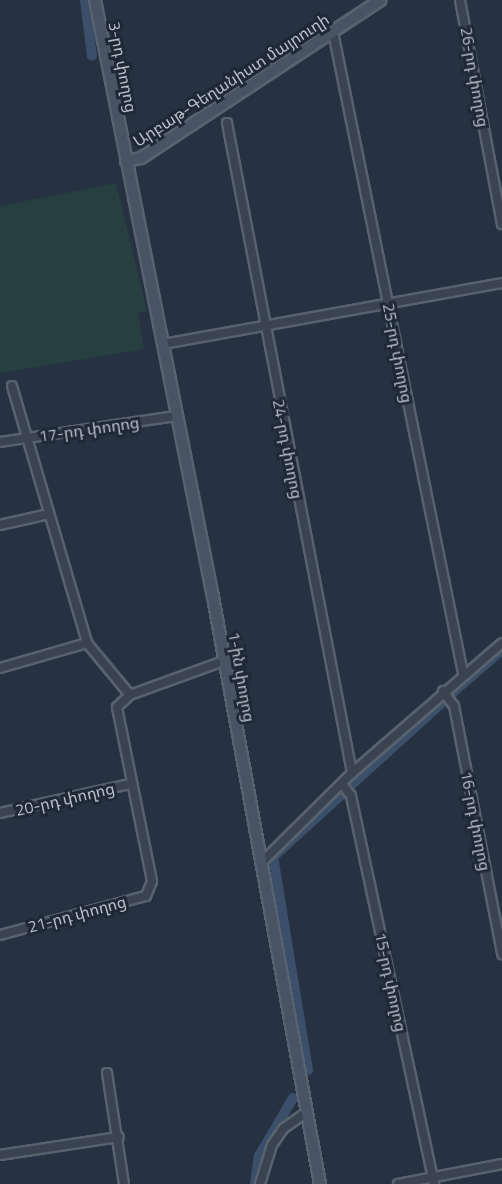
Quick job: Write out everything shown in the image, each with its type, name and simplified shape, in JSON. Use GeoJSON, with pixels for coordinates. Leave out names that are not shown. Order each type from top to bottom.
{"type":"FeatureCollection","features":[{"type":"Feature","properties":{"kind":"main road","name":"3-րդ փողոց"},"geometry":{"type":"LineString","coordinates":[[95,0],[130,176]]}},
{"type":"Feature","properties":{"kind":"main road","name":"Արբաթ-Գեղանիստ մայրուղի"},"geometry":{"type":"LineString","coordinates":[[126,161],[141,158],[381,0]]}},
{"type":"Feature","properties":{"kind":"main road","name":"1-ին փողոց"},"geometry":{"type":"LineString","coordinates":[[130,176],[224,661],[320,1184]]}},
{"type":"Feature","properties":{"kind":"street","name":"26-րդ փողոց"},"geometry":{"type":"LineString","coordinates":[[460,0],[502,224]]}},
{"type":"Feature","properties":{"kind":"street","name":"25-րդ փողոց"},"geometry":{"type":"LineString","coordinates":[[333,32],[463,673]]}},
{"type":"Feature","properties":{"kind":"street","name":"24-րդ փողոց"},"geometry":{"type":"LineString","coordinates":[[226,123],[352,773]]}},
{"type":"Feature","properties":{"kind":"street"},"geometry":{"type":"LineString","coordinates":[[163,344],[502,283]]}},
{"type":"Feature","properties":{"kind":"street"},"geometry":{"type":"LineString","coordinates":[[12,386],[30,437],[49,514],[87,643],[130,695]]}},
{"type":"Feature","properties":{"kind":"street","name":"17-րդ փողոց"},"geometry":{"type":"LineString","coordinates":[[0,442],[177,416]]}},
{"type":"Feature","properties":{"kind":"street"},"geometry":{"type":"LineString","coordinates":[[0,525],[49,514]]}},
{"type":"Feature","properties":{"kind":"street"},"geometry":{"type":"LineString","coordinates":[[0,668],[87,643]]}},
{"type":"Feature","properties":{"kind":"street"},"geometry":{"type":"LineString","coordinates":[[261,863],[352,773],[463,673],[502,643]]}},
{"type":"Feature","properties":{"kind":"street"},"geometry":{"type":"LineString","coordinates":[[130,784],[115,713],[130,695],[224,661]]}},
{"type":"Feature","properties":{"kind":"street","name":"16-րդ փողոց"},"geometry":{"type":"LineString","coordinates":[[443,691],[454,706],[502,954]]}},
{"type":"Feature","properties":{"kind":"street","name":"15-րդ փողոց"},"geometry":{"type":"LineString","coordinates":[[342,783],[351,796],[433,1181]]}},
{"type":"Feature","properties":{"kind":"street","name":"20-րդ փողոց"},"geometry":{"type":"LineString","coordinates":[[0,813],[130,784]]}},
{"type":"Feature","properties":{"kind":"street","name":"21-րդ փողոց"},"geometry":{"type":"LineString","coordinates":[[0,935],[146,896],[151,889],[130,784]]}},
{"type":"Feature","properties":{"kind":"street"},"geometry":{"type":"LineString","coordinates":[[107,1073],[119,1137],[124,1184]]}},
{"type":"Feature","properties":{"kind":"street"},"geometry":{"type":"LineString","coordinates":[[260,1184],[272,1145],[284,1128],[307,1112]]}},
{"type":"Feature","properties":{"kind":"street"},"geometry":{"type":"LineString","coordinates":[[0,1155],[119,1137]]}},
{"type":"Feature","properties":{"kind":"street"},"geometry":{"type":"LineString","coordinates":[[398,1184],[433,1181],[502,1164]]}},
{"type":"Feature","properties":{"kind":"green space"},"geometry":{"type":"Polygon","coordinates":[[[116,183],[147,311],[138,313],[144,349],[0,373],[0,206],[116,183]]]}},
{"type":"Feature","properties":{"kind":"waterway"},"geometry":{"type":"LineString","coordinates":[[85,0],[92,56]]}},
{"type":"Feature","properties":{"kind":"waterway"},"geometry":{"type":"LineString","coordinates":[[451,694],[502,650]]}},
{"type":"Feature","properties":{"kind":"waterway"},"geometry":{"type":"LineString","coordinates":[[349,787],[444,701]]}},
{"type":"Feature","properties":{"kind":"waterway"},"geometry":{"type":"LineString","coordinates":[[308,1070],[273,857],[343,793]]}},
{"type":"Feature","properties":{"kind":"waterway"},"geometry":{"type":"LineString","coordinates":[[255,1184],[259,1156],[293,1098]]}}]}
